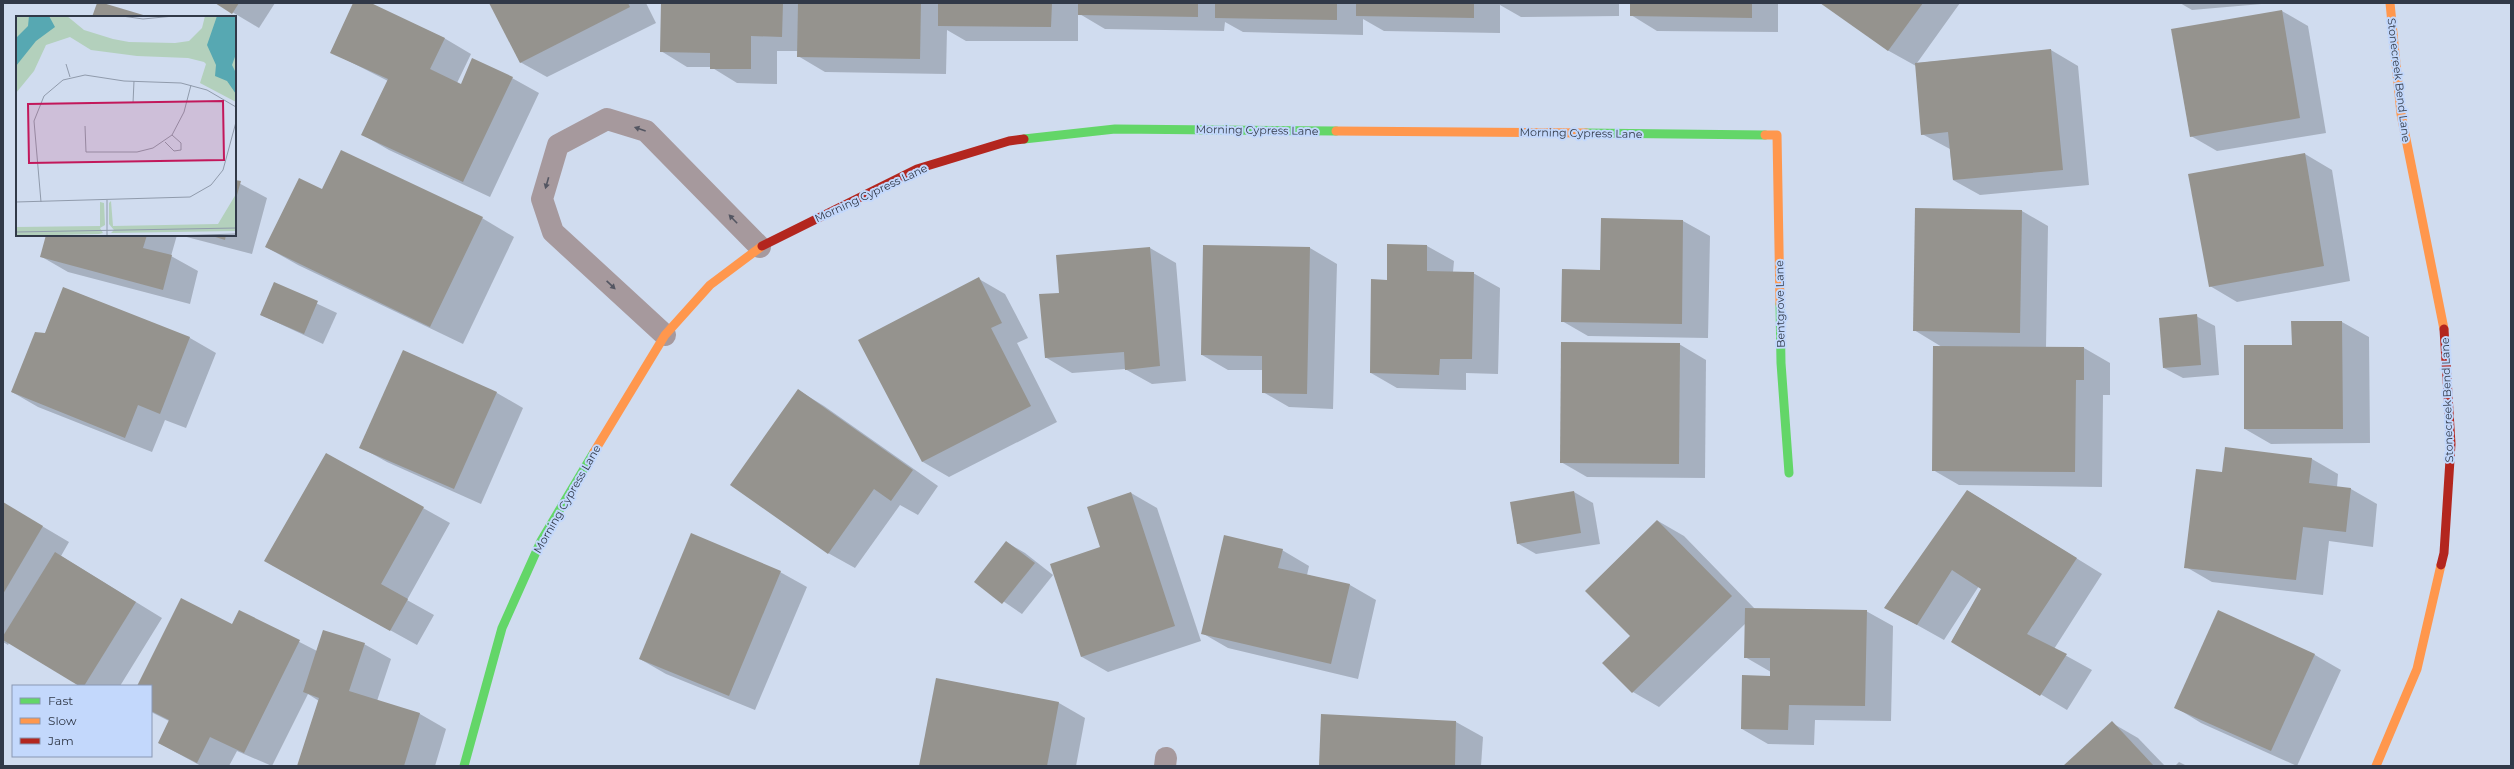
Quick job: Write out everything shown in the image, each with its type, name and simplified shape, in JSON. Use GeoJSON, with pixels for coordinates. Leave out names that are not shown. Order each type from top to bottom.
{"type":"FeatureCollection","features":[{"type":"Feature","properties":{"kind":"street","name":"Stonecreek Bend Lane"},"geometry":{"type":"LineString","coordinates":[[2376,766],[2417,669],[2444,553],[2451,444],[2446,341],[2401,114],[2390,3]]}},
{"type":"Feature","properties":{"kind":"street"},"geometry":{"type":"LineString","coordinates":[[665,335],[553,232],[542,199],[558,145],[607,118],[646,131],[760,247]]}},
{"type":"Feature","properties":{"kind":"street","name":"Morning Cypress Lane"},"geometry":{"type":"LineString","coordinates":[[464,766],[502,628],[541,541],[665,335],[710,285],[760,247],[917,169],[1009,141],[1115,129],[1777,135]]}},
{"type":"Feature","properties":{"kind":"street","name":"Bentgrove Lane"},"geometry":{"type":"LineString","coordinates":[[1777,135],[1781,363],[1789,473]]}},
{"type":"Feature","properties":{"kind":"building"},"geometry":{"type":"Polygon","coordinates":[[[97,3],[103,3],[147,16],[92,16],[97,3]]]}},
{"type":"Feature","properties":{"kind":"building"},"geometry":{"type":"Polygon","coordinates":[[[215,3],[239,3],[232,14],[215,3]]]}},
{"type":"Feature","properties":{"kind":"building"},"geometry":{"type":"Polygon","coordinates":[[[353,3],[371,3],[445,38],[430,69],[461,84],[472,58],[513,77],[463,182],[361,135],[388,79],[330,53],[353,3]]]}},
{"type":"Feature","properties":{"kind":"building"},"geometry":{"type":"Polygon","coordinates":[[[489,3],[628,3],[630,7],[520,63],[489,3]]]}},
{"type":"Feature","properties":{"kind":"building"},"geometry":{"type":"Polygon","coordinates":[[[661,3],[783,3],[782,37],[751,36],[751,69],[710,69],[710,53],[660,52],[661,3]]]}},
{"type":"Feature","properties":{"kind":"building"},"geometry":{"type":"Polygon","coordinates":[[[798,3],[921,3],[920,59],[797,57],[798,3]]]}},
{"type":"Feature","properties":{"kind":"building"},"geometry":{"type":"Polygon","coordinates":[[[938,3],[1052,3],[1051,27],[938,26],[938,3]]]}},
{"type":"Feature","properties":{"kind":"building"},"geometry":{"type":"Polygon","coordinates":[[[1078,3],[1198,3],[1198,17],[1078,15],[1078,3]]]}},
{"type":"Feature","properties":{"kind":"building"},"geometry":{"type":"Polygon","coordinates":[[[1215,3],[1337,3],[1337,20],[1215,18],[1215,3]]]}},
{"type":"Feature","properties":{"kind":"building"},"geometry":{"type":"Polygon","coordinates":[[[1356,3],[1474,3],[1474,18],[1356,16],[1356,3]]]}},
{"type":"Feature","properties":{"kind":"building"},"geometry":{"type":"Polygon","coordinates":[[[1630,3],[1752,3],[1752,18],[1630,16],[1630,3]]]}},
{"type":"Feature","properties":{"kind":"building"},"geometry":{"type":"Polygon","coordinates":[[[1820,3],[1923,3],[1888,51],[1820,3]]]}},
{"type":"Feature","properties":{"kind":"building"},"geometry":{"type":"Polygon","coordinates":[[[2282,10],[2300,118],[2190,137],[2171,29],[2282,10]]]}},
{"type":"Feature","properties":{"kind":"building"},"geometry":{"type":"Polygon","coordinates":[[[2051,49],[2063,170],[1953,180],[1948,132],[1921,135],[1915,63],[2051,49]]]}},
{"type":"Feature","properties":{"kind":"building"},"geometry":{"type":"Polygon","coordinates":[[[341,150],[483,217],[430,327],[265,247],[299,178],[322,189],[341,150]]]}},
{"type":"Feature","properties":{"kind":"building"},"geometry":{"type":"Polygon","coordinates":[[[2305,153],[2324,266],[2209,287],[2188,174],[2305,153]]]}},
{"type":"Feature","properties":{"kind":"building"},"geometry":{"type":"Polygon","coordinates":[[[236,180],[241,181],[236,198],[236,180]]]}},
{"type":"Feature","properties":{"kind":"building"},"geometry":{"type":"Polygon","coordinates":[[[1915,208],[2022,210],[2020,333],[1913,331],[1915,208]]]}},
{"type":"Feature","properties":{"kind":"building"},"geometry":{"type":"Polygon","coordinates":[[[1601,218],[1683,220],[1682,324],[1561,322],[1562,269],[1600,270],[1601,218]]]}},
{"type":"Feature","properties":{"kind":"building"},"geometry":{"type":"Polygon","coordinates":[[[46,236],[147,236],[143,248],[172,255],[163,290],[40,257],[46,236]]]}},
{"type":"Feature","properties":{"kind":"building"},"geometry":{"type":"Polygon","coordinates":[[[212,236],[226,236],[225,240],[212,236]]]}},
{"type":"Feature","properties":{"kind":"building"},"geometry":{"type":"Polygon","coordinates":[[[1387,244],[1427,245],[1427,271],[1474,272],[1472,359],[1440,359],[1439,375],[1370,373],[1371,279],[1387,280],[1387,244]]]}},
{"type":"Feature","properties":{"kind":"building"},"geometry":{"type":"Polygon","coordinates":[[[1203,245],[1310,247],[1307,394],[1262,393],[1262,356],[1201,355],[1203,245]]]}},
{"type":"Feature","properties":{"kind":"building"},"geometry":{"type":"Polygon","coordinates":[[[1150,247],[1160,366],[1125,370],[1124,352],[1045,358],[1039,294],[1059,293],[1056,255],[1150,247]]]}},
{"type":"Feature","properties":{"kind":"building"},"geometry":{"type":"Polygon","coordinates":[[[979,277],[1002,323],[991,328],[1031,406],[922,462],[858,340],[979,277]]]}},
{"type":"Feature","properties":{"kind":"building"},"geometry":{"type":"Polygon","coordinates":[[[274,282],[318,301],[304,334],[260,315],[274,282]]]}},
{"type":"Feature","properties":{"kind":"building"},"geometry":{"type":"Polygon","coordinates":[[[63,287],[190,337],[160,414],[138,405],[125,438],[11,392],[35,332],[45,333],[63,287]]]}},
{"type":"Feature","properties":{"kind":"building"},"geometry":{"type":"Polygon","coordinates":[[[2197,314],[2201,365],[2163,368],[2159,318],[2197,314]]]}},
{"type":"Feature","properties":{"kind":"building"},"geometry":{"type":"Polygon","coordinates":[[[2291,321],[2342,321],[2343,429],[2244,429],[2244,345],[2292,345],[2291,321]]]}},
{"type":"Feature","properties":{"kind":"building"},"geometry":{"type":"Polygon","coordinates":[[[1561,342],[1680,343],[1679,464],[1560,463],[1561,342]]]}},
{"type":"Feature","properties":{"kind":"building"},"geometry":{"type":"Polygon","coordinates":[[[1933,346],[2084,347],[2084,380],[2076,380],[2075,472],[1932,471],[1933,346]]]}},
{"type":"Feature","properties":{"kind":"building"},"geometry":{"type":"Polygon","coordinates":[[[403,350],[497,392],[454,489],[359,448],[403,350]]]}},
{"type":"Feature","properties":{"kind":"building"},"geometry":{"type":"Polygon","coordinates":[[[798,389],[913,470],[891,501],[874,489],[828,554],[730,485],[798,389]]]}},
{"type":"Feature","properties":{"kind":"building"},"geometry":{"type":"Polygon","coordinates":[[[2225,447],[2312,458],[2309,483],[2351,488],[2346,532],[2303,527],[2296,580],[2184,568],[2196,469],[2222,472],[2225,447]]]}},
{"type":"Feature","properties":{"kind":"building"},"geometry":{"type":"Polygon","coordinates":[[[326,453],[424,507],[381,584],[408,599],[390,631],[264,561],[326,453]]]}},
{"type":"Feature","properties":{"kind":"building"},"geometry":{"type":"Polygon","coordinates":[[[1967,490],[2077,558],[2027,634],[2067,654],[2040,696],[1951,642],[1981,589],[1952,570],[1917,625],[1884,608],[1967,490]]]}},
{"type":"Feature","properties":{"kind":"building"},"geometry":{"type":"Polygon","coordinates":[[[1574,491],[1581,533],[1517,544],[1510,502],[1574,491]]]}},
{"type":"Feature","properties":{"kind":"building"},"geometry":{"type":"Polygon","coordinates":[[[1131,492],[1175,626],[1081,657],[1050,564],[1100,547],[1087,507],[1131,492]]]}},
{"type":"Feature","properties":{"kind":"building"},"geometry":{"type":"Polygon","coordinates":[[[3,502],[43,526],[3,594],[3,502]]]}},
{"type":"Feature","properties":{"kind":"building"},"geometry":{"type":"Polygon","coordinates":[[[1657,520],[1732,596],[1632,693],[1602,663],[1630,636],[1585,591],[1657,520]]]}},
{"type":"Feature","properties":{"kind":"building"},"geometry":{"type":"Polygon","coordinates":[[[691,533],[781,571],[729,696],[639,659],[691,533]]]}},
{"type":"Feature","properties":{"kind":"building"},"geometry":{"type":"Polygon","coordinates":[[[1224,535],[1283,549],[1278,568],[1350,584],[1331,664],[1201,634],[1224,535]]]}},
{"type":"Feature","properties":{"kind":"building"},"geometry":{"type":"Polygon","coordinates":[[[1006,541],[1035,563],[1002,604],[974,582],[1006,541]]]}},
{"type":"Feature","properties":{"kind":"building"},"geometry":{"type":"Polygon","coordinates":[[[55,552],[136,602],[85,685],[77,685],[3,640],[3,636],[55,552]]]}},
{"type":"Feature","properties":{"kind":"building"},"geometry":{"type":"Polygon","coordinates":[[[181,598],[232,624],[239,610],[300,640],[244,753],[210,737],[197,763],[158,743],[169,720],[152,712],[152,685],[138,685],[181,598]]]}},
{"type":"Feature","properties":{"kind":"building"},"geometry":{"type":"Polygon","coordinates":[[[1745,608],[1867,610],[1865,706],[1789,705],[1788,730],[1741,729],[1742,675],[1770,676],[1770,658],[1744,658],[1745,608]]]}},
{"type":"Feature","properties":{"kind":"building"},"geometry":{"type":"Polygon","coordinates":[[[2218,610],[2315,654],[2271,751],[2174,708],[2218,610]]]}},
{"type":"Feature","properties":{"kind":"building"},"geometry":{"type":"Polygon","coordinates":[[[323,630],[365,643],[349,691],[420,713],[404,766],[297,766],[319,698],[303,692],[323,630]]]}},
{"type":"Feature","properties":{"kind":"building"},"geometry":{"type":"Polygon","coordinates":[[[936,678],[1059,702],[1047,766],[919,766],[936,678]]]}},
{"type":"Feature","properties":{"kind":"building"},"geometry":{"type":"Polygon","coordinates":[[[1321,714],[1456,721],[1455,766],[1319,766],[1321,714]]]}},
{"type":"Feature","properties":{"kind":"building"},"geometry":{"type":"Polygon","coordinates":[[[2112,721],[2154,766],[2063,766],[2112,721]]]}},
{"type":"Feature","properties":{"kind":"traffic: fast"},"geometry":{"type":"LineString","coordinates":[[1024,139],[1115,129],[1336,131]]}},
{"type":"Feature","properties":{"kind":"traffic: fast"},"geometry":{"type":"LineString","coordinates":[[1586,133],[1765,135]]}},
{"type":"Feature","properties":{"kind":"traffic: fast"},"geometry":{"type":"LineString","coordinates":[[1780,304],[1781,363],[1789,473]]}},
{"type":"Feature","properties":{"kind":"traffic: fast"},"geometry":{"type":"LineString","coordinates":[[464,766],[502,628],[541,541],[594,452]]}},
{"type":"Feature","properties":{"kind":"traffic: slow"},"geometry":{"type":"LineString","coordinates":[[2390,3],[2401,114],[2444,329]]}},
{"type":"Feature","properties":{"kind":"traffic: slow"},"geometry":{"type":"LineString","coordinates":[[1336,131],[1586,133]]}},
{"type":"Feature","properties":{"kind":"traffic: slow"},"geometry":{"type":"LineString","coordinates":[[1765,135],[1777,135],[1780,304]]}},
{"type":"Feature","properties":{"kind":"traffic: slow"},"geometry":{"type":"LineString","coordinates":[[594,452],[665,335],[710,285],[762,246]]}},
{"type":"Feature","properties":{"kind":"traffic: slow"},"geometry":{"type":"LineString","coordinates":[[2376,766],[2417,669],[2441,565]]}},
{"type":"Feature","properties":{"kind":"traffic: jam"},"geometry":{"type":"LineString","coordinates":[[762,246],[917,169],[1009,141],[1024,139]]}},
{"type":"Feature","properties":{"kind":"traffic: jam"},"geometry":{"type":"LineString","coordinates":[[2441,565],[2444,553],[2451,444],[2444,329]]}}]}
